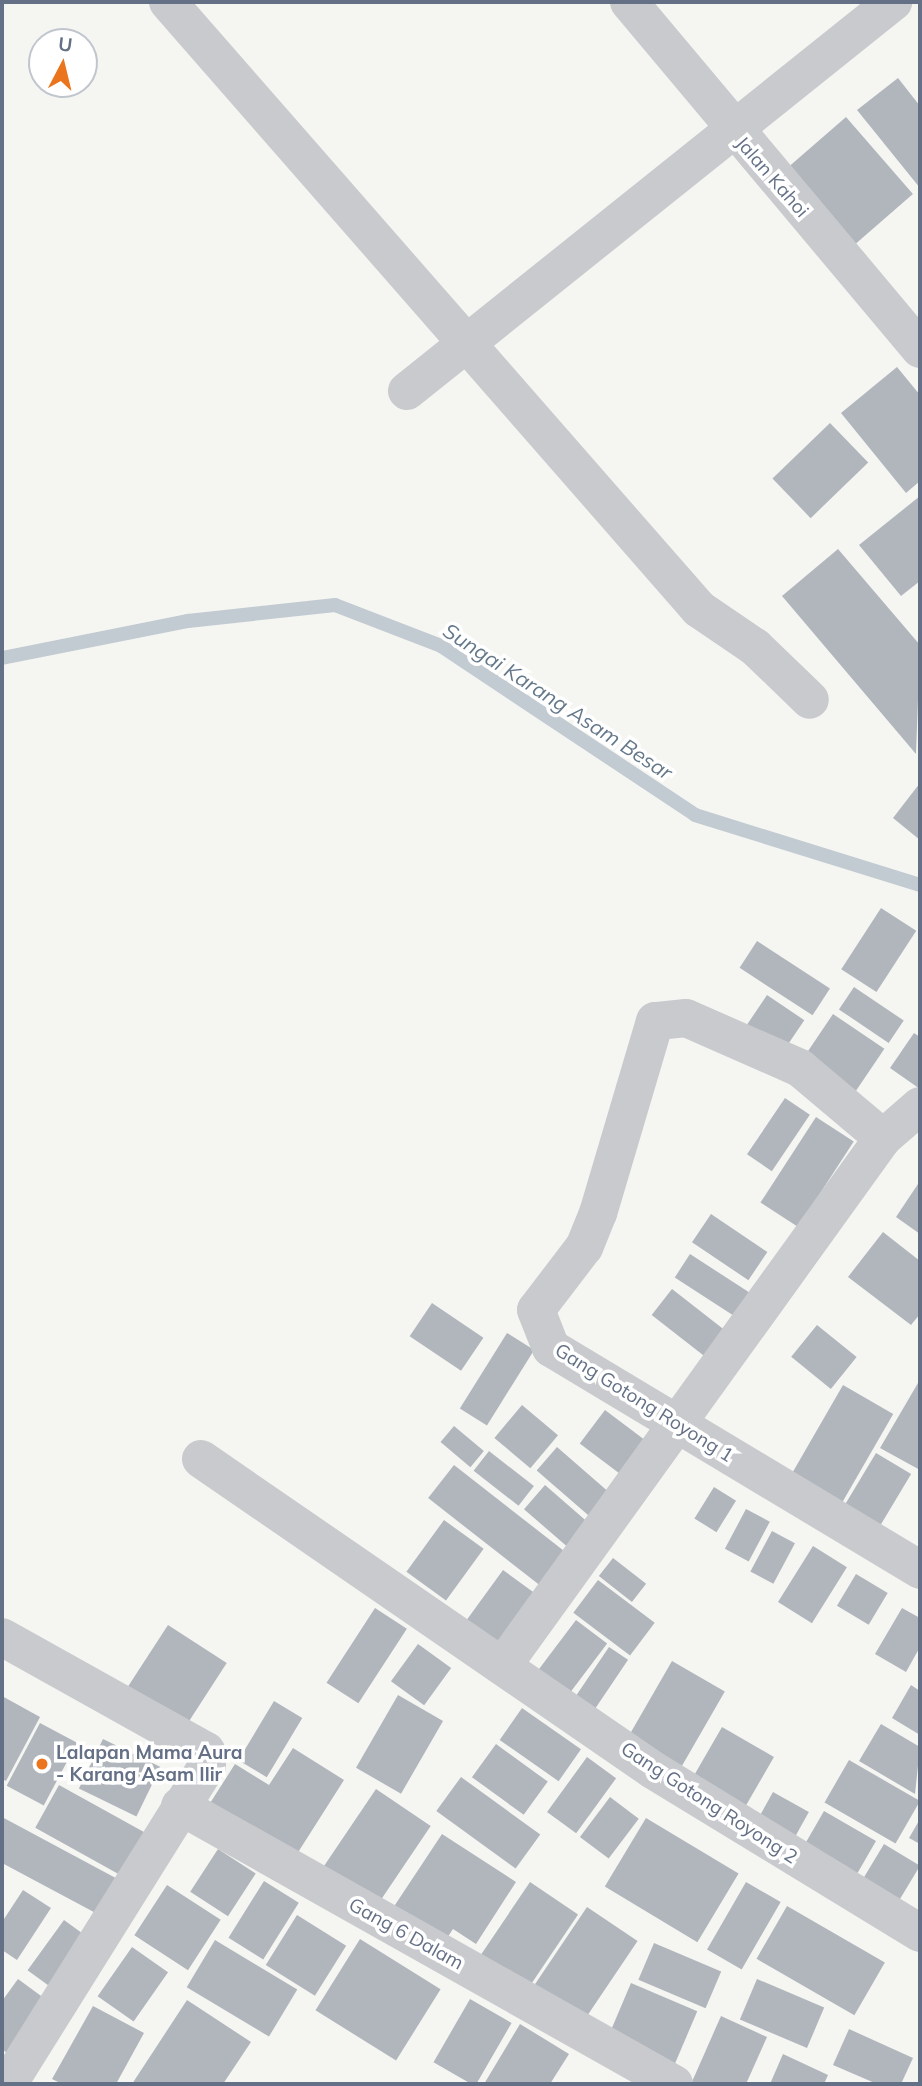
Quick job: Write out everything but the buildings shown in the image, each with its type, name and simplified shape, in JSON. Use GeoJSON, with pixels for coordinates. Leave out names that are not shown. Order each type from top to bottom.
{"type":"FeatureCollection","features":[{"type":"Feature","properties":{"kind":"street"},"geometry":{"type":"LineString","coordinates":[[167,2],[466,347],[699,609],[755,648],[810,700]]}},
{"type":"Feature","properties":{"kind":"street","name":"Jalan Kahoi"},"geometry":{"type":"LineString","coordinates":[[629,2],[732,131],[920,349]]}},
{"type":"Feature","properties":{"kind":"street"},"geometry":{"type":"LineString","coordinates":[[407,391],[466,347],[893,2]]}},
{"type":"Feature","properties":{"kind":"street","name":"Gang Gotong Royong 1"},"geometry":{"type":"LineString","coordinates":[[883,1138],[800,1068],[724,1034],[668,1016],[655,1021],[647,1036],[598,1213],[584,1247],[536,1310],[551,1348],[920,1570]]}},
{"type":"Feature","properties":{"kind":"street"},"geometry":{"type":"LineString","coordinates":[[504,1664],[883,1138],[920,1106]]}},
{"type":"Feature","properties":{"kind":"street","name":"Gang Gotong Royong 2"},"geometry":{"type":"LineString","coordinates":[[201,1459],[504,1664],[653,1770],[920,1933]]}},
{"type":"Feature","properties":{"kind":"street"},"geometry":{"type":"LineString","coordinates":[[2,1637],[206,1751],[207,1766],[5,2084]]}},
{"type":"Feature","properties":{"kind":"street","name":"Gang 6 Dalam"},"geometry":{"type":"LineString","coordinates":[[180,1806],[674,2084]]}},
{"type":"Feature","properties":{"kind":"waterway","name":"Sungai Karang Asam Besar"},"geometry":{"type":"LineString","coordinates":[[2,658],[188,621],[335,605],[441,646],[695,815],[920,885]]}},
{"type":"Feature","properties":{"kind":"place","name":"Lalapan Mama Aura - Karang Asam Ilir"},"geometry":{"type":"Point","coordinates":[42,1764]}}]}
